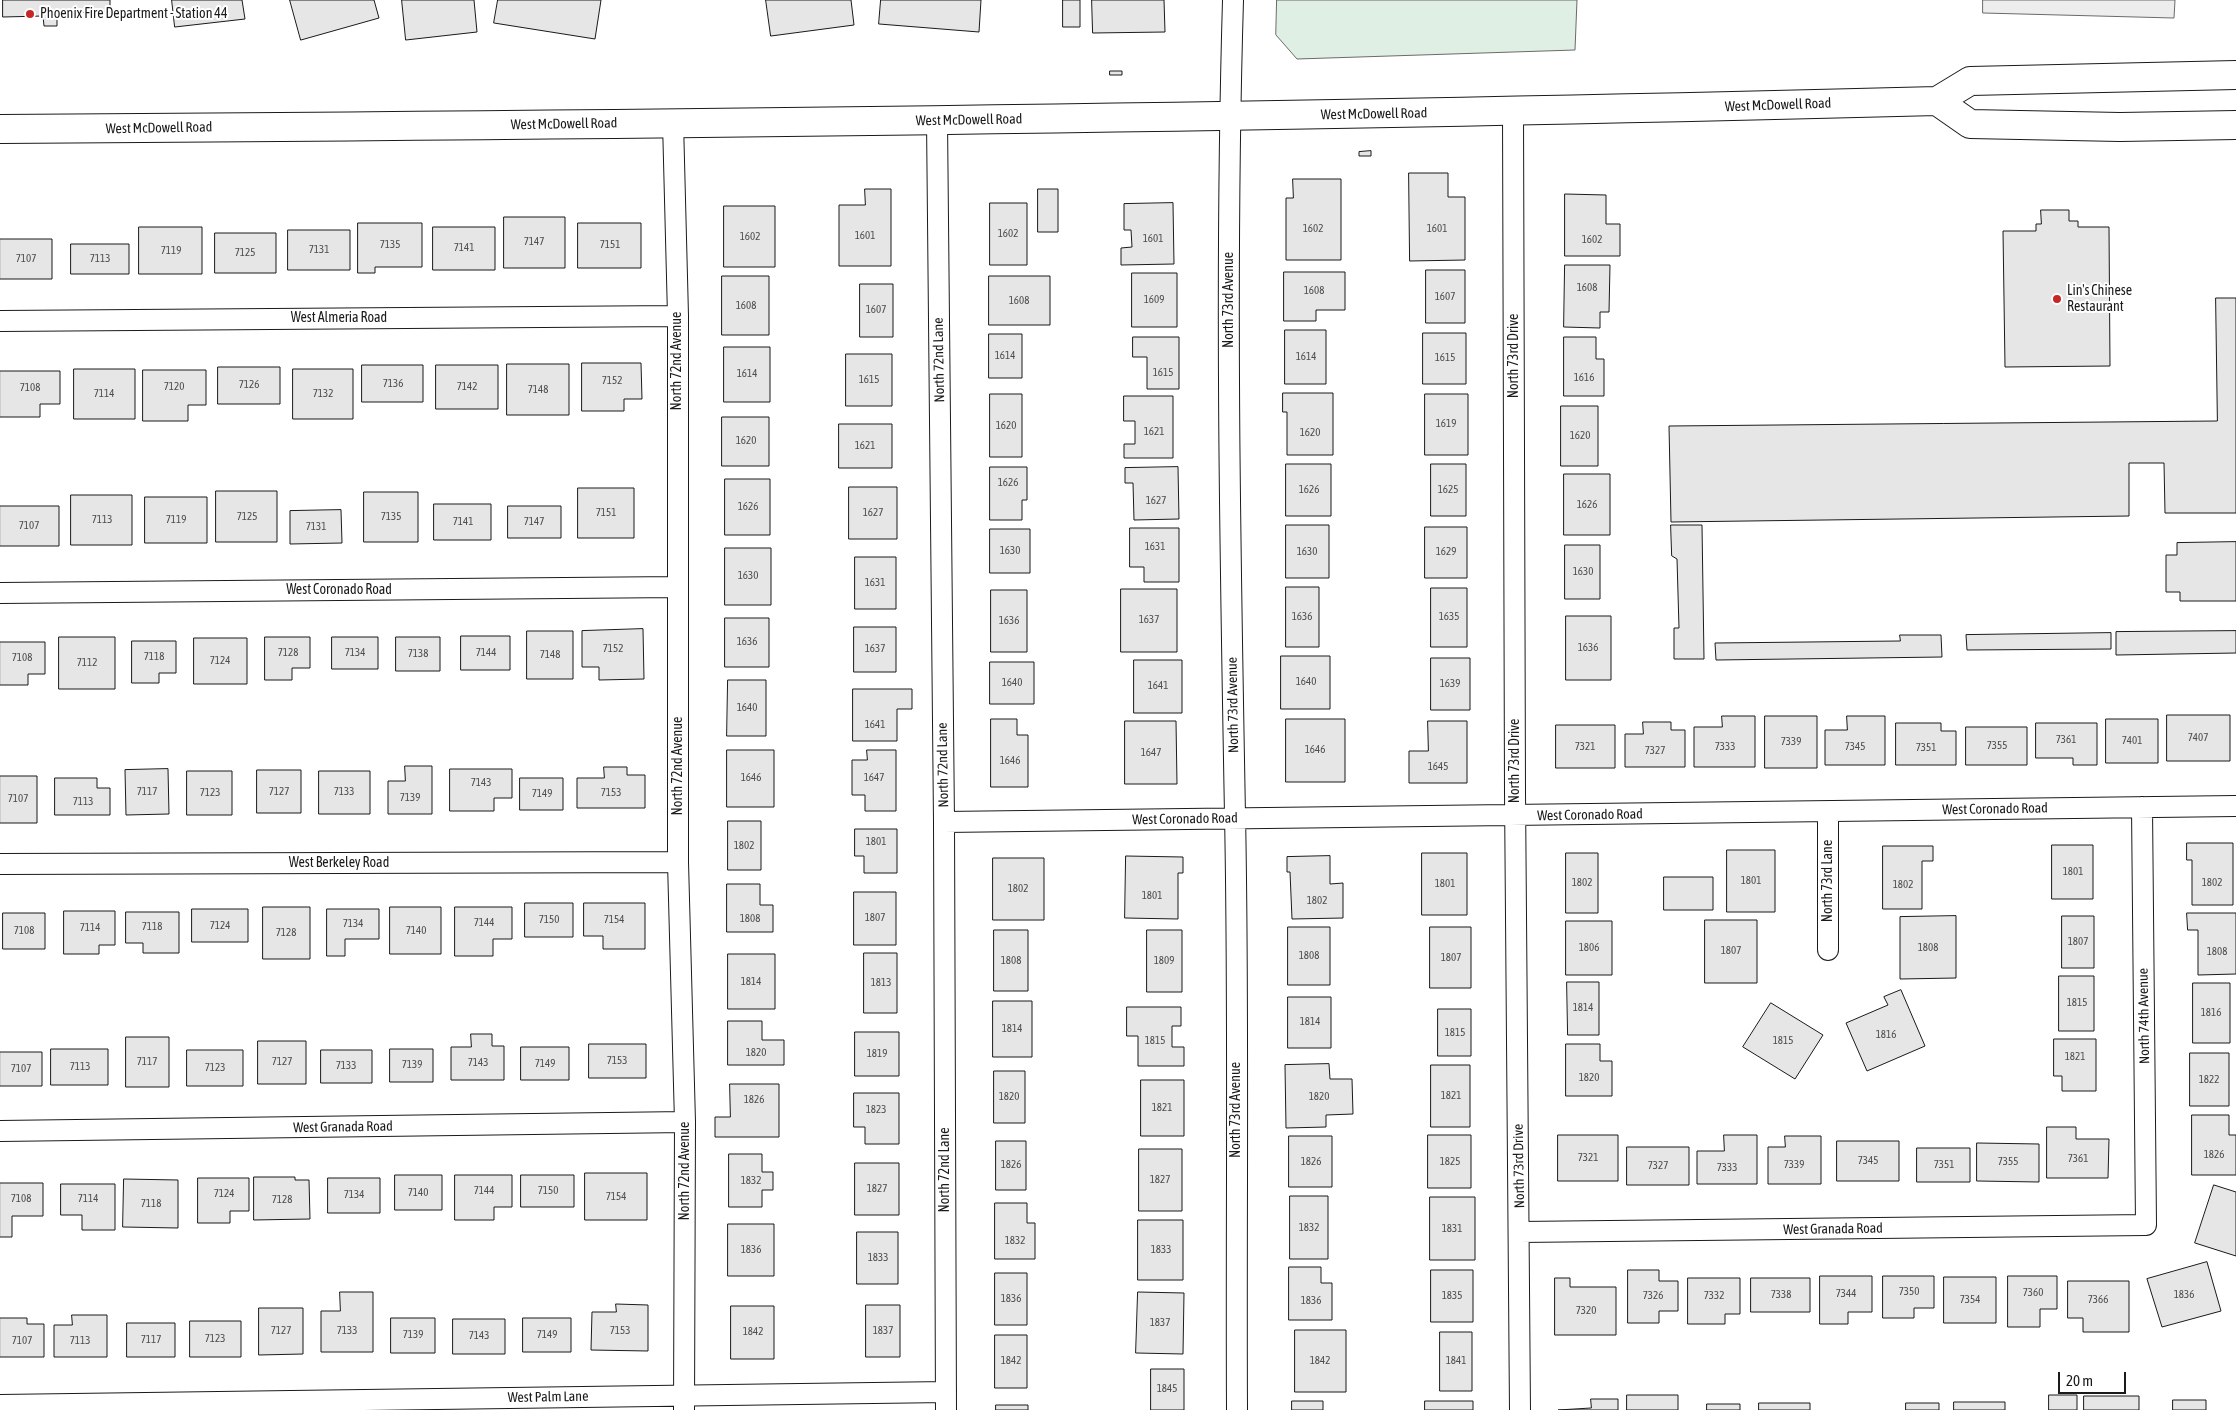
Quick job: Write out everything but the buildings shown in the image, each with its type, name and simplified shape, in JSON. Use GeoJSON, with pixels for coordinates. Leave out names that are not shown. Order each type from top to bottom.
{"type":"FeatureCollection","features":[{"type":"Feature","properties":{"kind":"main road","name":"West McDowell Road"},"geometry":{"type":"LineString","coordinates":[[0,129],[1230,117],[1513,112],[1937,101],[1970,81],[2236,75]]}},
{"type":"Feature","properties":{"kind":"main road"},"geometry":{"type":"LineString","coordinates":[[1937,101],[1970,124],[2120,127],[2236,125]]}},
{"type":"Feature","properties":{"kind":"street","name":"North 73rd Avenue"},"geometry":{"type":"LineString","coordinates":[[1233,0],[1230,117],[1230,459],[1235,818],[1237,1410]]}},
{"type":"Feature","properties":{"kind":"street","name":"North 73rd Drive"},"geometry":{"type":"LineString","coordinates":[[1513,112],[1515,816],[1520,1410]]}},
{"type":"Feature","properties":{"kind":"street","name":"North 72nd Lane"},"geometry":{"type":"LineString","coordinates":[[937,120],[944,822],[946,1401]]}},
{"type":"Feature","properties":{"kind":"street","name":"North 72nd Avenue"},"geometry":{"type":"LineString","coordinates":[[673,122],[678,316],[678,862],[685,1122],[684,1402]]}},
{"type":"Feature","properties":{"kind":"street","name":"West Almeria Road"},"geometry":{"type":"LineString","coordinates":[[0,321],[678,316]]}},
{"type":"Feature","properties":{"kind":"street","name":"West Coronado Road"},"geometry":{"type":"LineString","coordinates":[[0,593],[678,587]]}},
{"type":"Feature","properties":{"kind":"street","name":"West Coronado Road"},"geometry":{"type":"LineString","coordinates":[[944,822],[2236,806]]}},
{"type":"Feature","properties":{"kind":"street","name":"North 74th Avenue"},"geometry":{"type":"LineString","coordinates":[[2142,807],[2146,1225]]}},
{"type":"Feature","properties":{"kind":"street","name":"North 73rd Lane"},"geometry":{"type":"LineString","coordinates":[[1828,812],[1828,950]]}},
{"type":"Feature","properties":{"kind":"street","name":"West Berkeley Road"},"geometry":{"type":"LineString","coordinates":[[0,864],[678,862]]}},
{"type":"Feature","properties":{"kind":"street","name":"West Granada Road"},"geometry":{"type":"LineString","coordinates":[[0,1131],[685,1122]]}},
{"type":"Feature","properties":{"kind":"street","name":"West Granada Road"},"geometry":{"type":"LineString","coordinates":[[1520,1232],[2146,1225]]}},
{"type":"Feature","properties":{"kind":"street","name":"West Palm Lane"},"geometry":{"type":"LineString","coordinates":[[0,1405],[946,1401]]}},
{"type":"Feature","properties":{"kind":"green space"},"geometry":{"type":"Polygon","coordinates":[[[1277,0],[1577,0],[1575,50],[1297,59],[1276,35],[1277,0]]]}},
{"type":"Feature","properties":{"kind":"shaded area"},"geometry":{"type":"Polygon","coordinates":[[[1983,0],[2175,0],[2174,18],[1983,13],[1983,0]]]}},
{"type":"Feature","properties":{"kind":"place","name":"Phoenix Fire Department - Station 44"},"geometry":{"type":"Point","coordinates":[30,14]}},
{"type":"Feature","properties":{"kind":"place","name":"Lin's Chinese Restaurant"},"geometry":{"type":"Point","coordinates":[2057,299]}}]}
